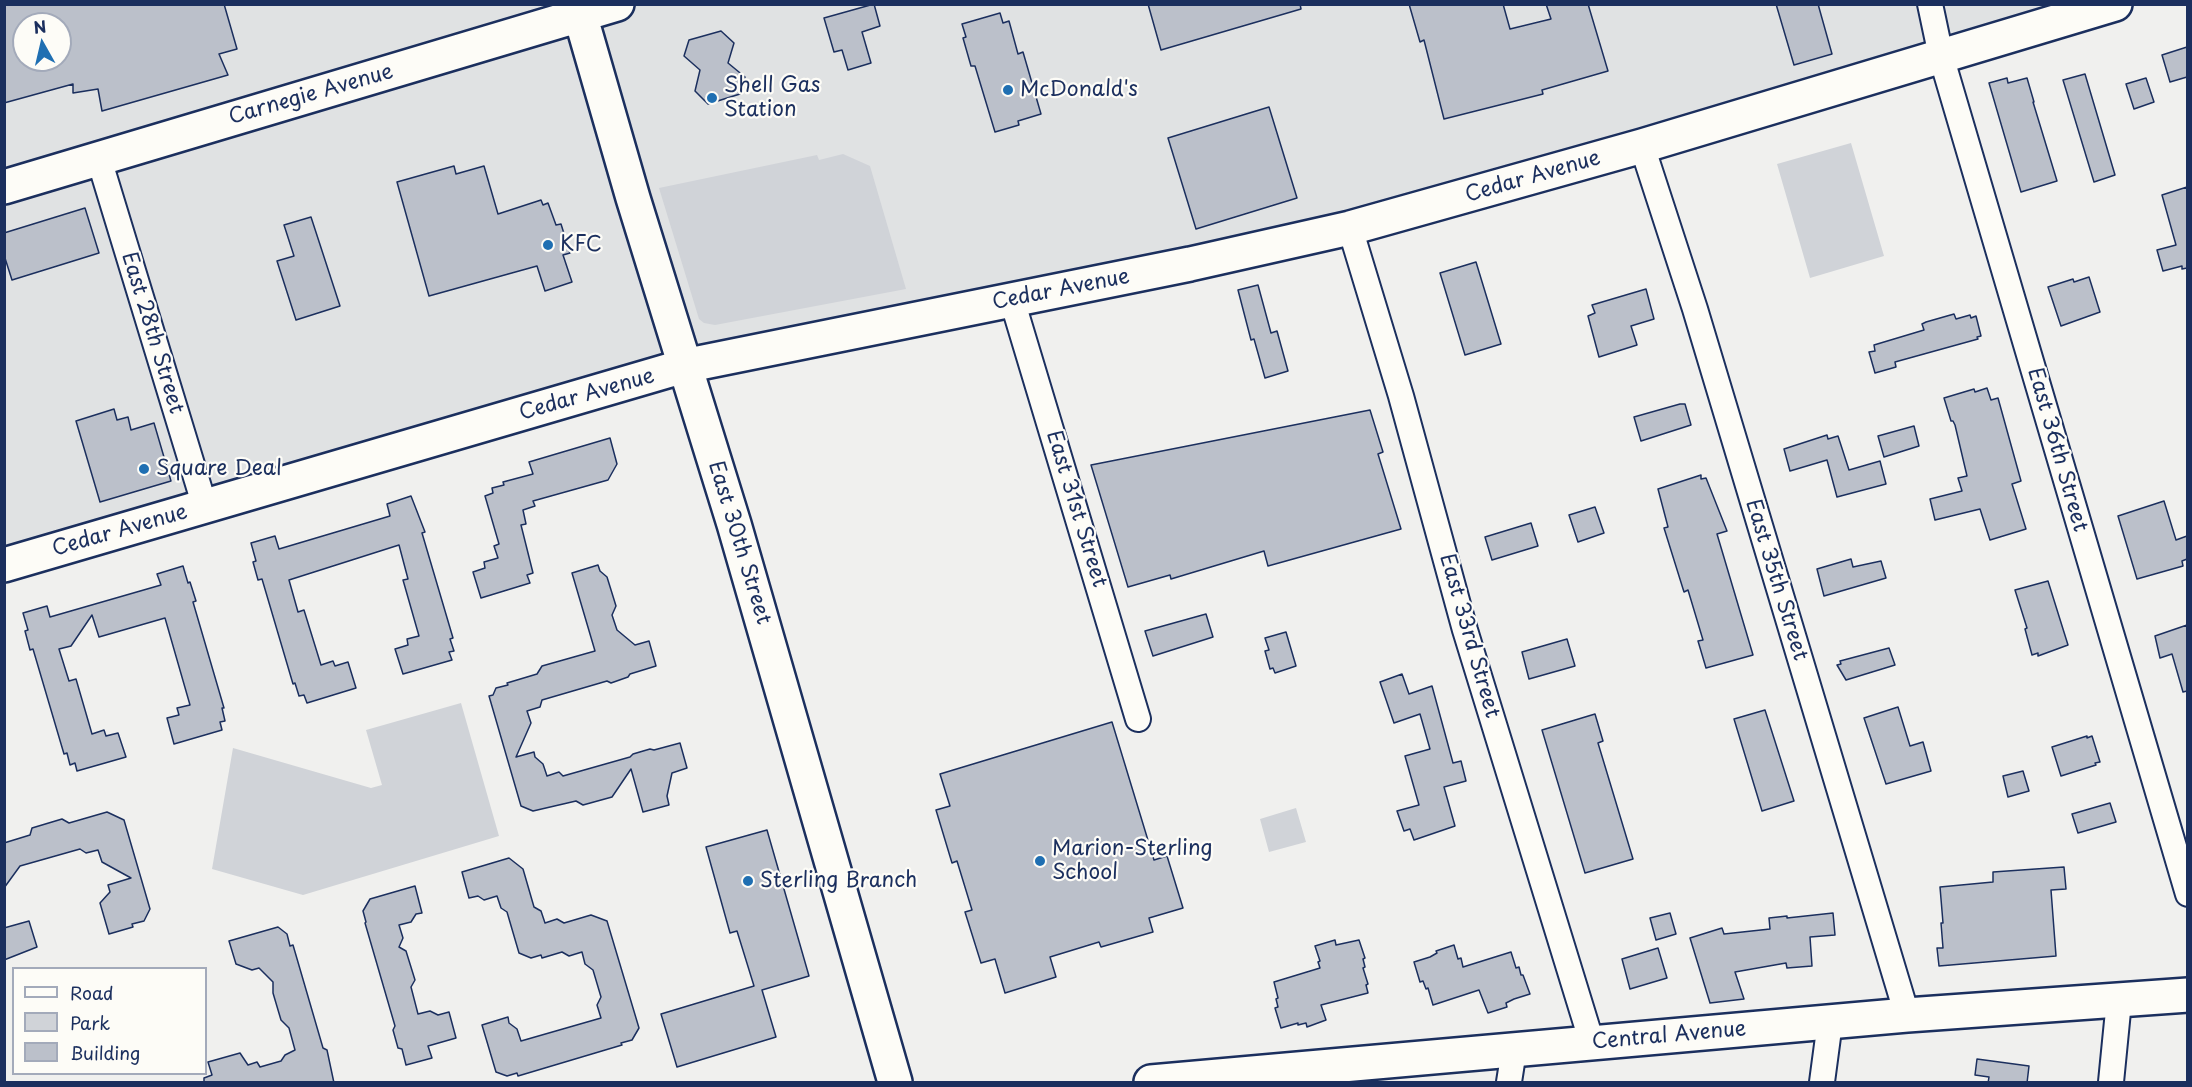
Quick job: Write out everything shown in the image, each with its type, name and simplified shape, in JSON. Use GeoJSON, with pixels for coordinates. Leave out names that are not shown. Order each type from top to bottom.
{"type":"FeatureCollection","features":[{"type":"Feature","properties":{"kind":"street","name":"Carnegie Avenue"},"geometry":{"type":"LineString","coordinates":[[4,187],[578,10],[617,4]]}},
{"type":"Feature","properties":{"kind":"street","name":"East 36th Street"},"geometry":{"type":"LineString","coordinates":[[1930,4],[1941,56],[2187,894]]}},
{"type":"Feature","properties":{"kind":"street","name":"Cedar Avenue"},"geometry":{"type":"LineString","coordinates":[[4,565],[684,366],[1190,264],[1350,228],[1642,146],[2115,4]]}},
{"type":"Feature","properties":{"kind":"street","name":"East 30th Street"},"geometry":{"type":"LineString","coordinates":[[578,10],[684,366],[734,524],[895,1083]]}},
{"type":"Feature","properties":{"kind":"street","name":"East 35th Street"},"geometry":{"type":"LineString","coordinates":[[1642,146],[1695,309],[1907,1015]]}},
{"type":"Feature","properties":{"kind":"street","name":"East 28th Street"},"geometry":{"type":"LineString","coordinates":[[99,159],[205,507]]}},
{"type":"Feature","properties":{"kind":"street","name":"East 33rd Street"},"geometry":{"type":"LineString","coordinates":[[1350,228],[1401,396],[1465,630],[1592,1042]]}},
{"type":"Feature","properties":{"kind":"street","name":"East 31st Street"},"geometry":{"type":"LineString","coordinates":[[1012,300],[1138,719]]}},
{"type":"Feature","properties":{"kind":"street","name":"Central Avenue"},"geometry":{"type":"LineString","coordinates":[[1151,1083],[1907,1015],[2187,995]]}},
{"type":"Feature","properties":{"kind":"street"},"geometry":{"type":"LineString","coordinates":[[2111,1083],[2119,1001]]}},
{"type":"Feature","properties":{"kind":"street"},"geometry":{"type":"LineString","coordinates":[[1822,1083],[1830,1022]]}},
{"type":"Feature","properties":{"kind":"street"},"geometry":{"type":"LineString","coordinates":[[1509,1083],[1514,1050]]}},
{"type":"Feature","properties":{"kind":"shaded area"},"geometry":{"type":"Polygon","coordinates":[[[5,5],[2115,5],[1642,146],[684,366],[5,565],[5,5]]]}},
{"type":"Feature","properties":{"kind":"green space"},"geometry":{"type":"Polygon","coordinates":[[[1851,143],[1884,256],[1810,278],[1777,164],[1851,143]]]}},
{"type":"Feature","properties":{"kind":"green space"},"geometry":{"type":"Polygon","coordinates":[[[843,154],[870,166],[906,289],[715,325],[704,323],[699,319],[659,188],[817,155],[819,160],[843,154]]]}},
{"type":"Feature","properties":{"kind":"green space"},"geometry":{"type":"Polygon","coordinates":[[[461,703],[499,836],[303,895],[212,869],[233,748],[371,788],[382,785],[366,730],[461,703]]]}},
{"type":"Feature","properties":{"kind":"green space"},"geometry":{"type":"Polygon","coordinates":[[[1296,808],[1306,842],[1269,852],[1260,819],[1296,808]]]}},
{"type":"Feature","properties":{"kind":"building"},"geometry":{"type":"Polygon","coordinates":[[[4,4],[224,4],[237,49],[219,54],[228,75],[102,111],[98,89],[73,93],[73,84],[4,103],[4,4]]]}},
{"type":"Feature","properties":{"kind":"building"},"geometry":{"type":"Polygon","coordinates":[[[874,4],[880,26],[862,32],[871,63],[848,70],[842,50],[834,52],[824,18],[874,4]]]}},
{"type":"Feature","properties":{"kind":"building"},"geometry":{"type":"Polygon","coordinates":[[[1148,4],[1300,4],[1301,9],[1161,50],[1148,4]]]}},
{"type":"Feature","properties":{"kind":"building"},"geometry":{"type":"Polygon","coordinates":[[[1409,4],[1503,4],[1510,29],[1551,19],[1546,4],[1588,4],[1608,71],[1542,90],[1543,94],[1444,119],[1424,40],[1420,42],[1409,4]]]}},
{"type":"Feature","properties":{"kind":"building"},"geometry":{"type":"Polygon","coordinates":[[[1776,4],[1818,4],[1832,54],[1794,65],[1776,4]]]}},
{"type":"Feature","properties":{"kind":"building","name":"McDonald's"},"geometry":{"type":"Polygon","coordinates":[[[1000,13],[1003,23],[1009,21],[1018,54],[1023,52],[1041,114],[1018,121],[1019,125],[995,132],[975,66],[971,66],[963,38],[966,37],[962,24],[1000,13]]]}},
{"type":"Feature","properties":{"kind":"building"},"geometry":{"type":"Polygon","coordinates":[[[721,31],[734,43],[728,63],[745,77],[740,94],[708,104],[695,91],[700,70],[684,56],[689,40],[721,31]]]}},
{"type":"Feature","properties":{"kind":"building"},"geometry":{"type":"Polygon","coordinates":[[[2187,47],[2187,77],[2170,82],[2162,55],[2187,47]]]}},
{"type":"Feature","properties":{"kind":"building"},"geometry":{"type":"Polygon","coordinates":[[[2085,74],[2115,175],[2094,182],[2063,80],[2085,74]]]}},
{"type":"Feature","properties":{"kind":"building"},"geometry":{"type":"Polygon","coordinates":[[[2007,78],[2008,83],[2027,78],[2057,181],[2021,192],[1989,83],[2007,78]]]}},
{"type":"Feature","properties":{"kind":"building"},"geometry":{"type":"Polygon","coordinates":[[[2146,78],[2154,102],[2134,109],[2126,84],[2146,78]]]}},
{"type":"Feature","properties":{"kind":"building"},"geometry":{"type":"Polygon","coordinates":[[[1269,107],[1297,198],[1196,229],[1168,138],[1269,107]]]}},
{"type":"Feature","properties":{"kind":"building"},"geometry":{"type":"Polygon","coordinates":[[[454,166],[456,174],[484,166],[498,214],[541,200],[543,205],[548,203],[556,225],[561,224],[570,253],[563,255],[572,282],[545,291],[537,266],[429,296],[397,182],[454,166]]]}},
{"type":"Feature","properties":{"kind":"building"},"geometry":{"type":"Polygon","coordinates":[[[2187,187],[2187,268],[2182,269],[2182,266],[2163,271],[2157,250],[2176,245],[2162,195],[2187,187]]]}},
{"type":"Feature","properties":{"kind":"building"},"geometry":{"type":"Polygon","coordinates":[[[85,208],[99,253],[12,280],[4,255],[4,233],[85,208]]]}},
{"type":"Feature","properties":{"kind":"building"},"geometry":{"type":"Polygon","coordinates":[[[311,217],[340,306],[296,320],[277,261],[294,256],[284,225],[311,217]]]}},
{"type":"Feature","properties":{"kind":"building"},"geometry":{"type":"Polygon","coordinates":[[[1476,262],[1501,344],[1465,355],[1440,273],[1476,262]]]}},
{"type":"Feature","properties":{"kind":"building"},"geometry":{"type":"Polygon","coordinates":[[[2089,277],[2100,312],[2061,326],[2048,287],[2073,279],[2074,282],[2089,277]]]}},
{"type":"Feature","properties":{"kind":"building"},"geometry":{"type":"Polygon","coordinates":[[[1258,285],[1271,333],[1277,331],[1288,371],[1265,378],[1254,339],[1251,340],[1238,290],[1258,285]]]}},
{"type":"Feature","properties":{"kind":"building"},"geometry":{"type":"Polygon","coordinates":[[[1646,289],[1654,319],[1631,326],[1637,345],[1599,357],[1588,316],[1595,313],[1592,305],[1646,289]]]}},
{"type":"Feature","properties":{"kind":"building"},"geometry":{"type":"Polygon","coordinates":[[[1954,314],[1956,319],[1970,315],[1971,318],[1976,316],[1981,336],[1977,337],[1978,339],[1895,362],[1896,367],[1875,373],[1869,352],[1875,351],[1874,345],[1924,330],[1922,324],[1954,314]]]}},
{"type":"Feature","properties":{"kind":"building"},"geometry":{"type":"Polygon","coordinates":[[[1987,388],[1991,400],[1998,398],[2021,481],[2012,484],[2026,529],[1990,540],[1980,509],[1935,520],[1930,499],[1962,491],[1958,478],[1967,476],[1955,425],[1951,421],[1944,398],[1974,389],[1975,392],[1987,388]]]}},
{"type":"Feature","properties":{"kind":"building"},"geometry":{"type":"Polygon","coordinates":[[[1685,404],[1691,425],[1641,441],[1634,417],[1685,404]]]}},
{"type":"Feature","properties":{"kind":"building"},"geometry":{"type":"Polygon","coordinates":[[[114,409],[117,420],[128,417],[131,430],[154,423],[171,481],[100,502],[76,421],[114,409]]]}},
{"type":"Feature","properties":{"kind":"building"},"geometry":{"type":"Polygon","coordinates":[[[1370,410],[1383,452],[1378,454],[1401,529],[1268,566],[1264,551],[1171,579],[1170,575],[1128,587],[1091,465],[1370,410]]]}},
{"type":"Feature","properties":{"kind":"building"},"geometry":{"type":"Polygon","coordinates":[[[1914,426],[1919,446],[1884,457],[1878,436],[1914,426]]]}},
{"type":"Feature","properties":{"kind":"building"},"geometry":{"type":"Polygon","coordinates":[[[1827,435],[1828,439],[1838,436],[1849,470],[1880,461],[1886,484],[1837,497],[1827,460],[1790,471],[1784,449],[1827,435]]]}},
{"type":"Feature","properties":{"kind":"building"},"geometry":{"type":"Polygon","coordinates":[[[610,438],[617,464],[608,480],[533,501],[535,506],[523,510],[526,524],[521,525],[533,573],[527,575],[530,583],[481,598],[473,572],[485,568],[484,562],[498,558],[494,546],[499,544],[485,496],[493,493],[492,488],[504,485],[503,482],[533,474],[529,462],[610,438]]]}},
{"type":"Feature","properties":{"kind":"building"},"geometry":{"type":"Polygon","coordinates":[[[1701,475],[1701,479],[1706,478],[1727,531],[1717,534],[1753,655],[1706,668],[1698,641],[1703,640],[1688,590],[1684,592],[1664,528],[1668,527],[1658,489],[1701,475]]]}},
{"type":"Feature","properties":{"kind":"building"},"geometry":{"type":"Polygon","coordinates":[[[411,496],[425,532],[422,533],[453,638],[450,639],[454,651],[449,652],[452,660],[403,674],[395,649],[408,645],[407,639],[419,636],[403,580],[408,579],[399,545],[289,580],[298,612],[304,610],[321,665],[333,661],[335,666],[348,662],[356,688],[307,703],[304,695],[299,696],[295,683],[293,684],[262,579],[258,580],[251,543],[275,536],[279,549],[390,516],[387,504],[411,496]]]}},
{"type":"Feature","properties":{"kind":"building"},"geometry":{"type":"Polygon","coordinates":[[[2164,501],[2176,540],[2187,536],[2187,559],[2182,561],[2183,566],[2137,579],[2118,516],[2164,501]]]}},
{"type":"Feature","properties":{"kind":"building"},"geometry":{"type":"Polygon","coordinates":[[[1595,507],[1604,533],[1578,542],[1569,515],[1595,507]]]}},
{"type":"Feature","properties":{"kind":"building"},"geometry":{"type":"Polygon","coordinates":[[[1531,523],[1538,546],[1492,560],[1485,537],[1531,523]]]}},
{"type":"Feature","properties":{"kind":"building"},"geometry":{"type":"Polygon","coordinates":[[[1851,559],[1853,567],[1881,561],[1886,578],[1824,596],[1817,569],[1851,559]]]}},
{"type":"Feature","properties":{"kind":"building"},"geometry":{"type":"Polygon","coordinates":[[[598,565],[600,571],[607,577],[616,606],[612,615],[617,630],[635,645],[649,641],[656,666],[611,683],[607,681],[542,700],[540,707],[527,711],[531,723],[516,757],[534,752],[535,757],[543,764],[547,776],[559,772],[563,776],[650,749],[680,743],[687,768],[672,773],[667,796],[669,805],[643,812],[631,769],[612,797],[583,805],[576,801],[533,811],[521,806],[489,696],[493,695],[496,688],[537,674],[542,666],[595,651],[572,573],[598,565]]]}},
{"type":"Feature","properties":{"kind":"building"},"geometry":{"type":"Polygon","coordinates":[[[183,566],[196,601],[193,602],[224,708],[222,708],[225,721],[220,722],[222,730],[174,744],[167,718],[179,715],[177,708],[190,705],[165,618],[99,637],[92,615],[71,646],[59,649],[69,681],[76,679],[92,734],[104,730],[106,736],[118,733],[126,757],[77,771],[75,763],[70,765],[67,753],[64,754],[33,649],[30,650],[23,613],[47,606],[50,617],[161,585],[157,574],[183,566]]]}},
{"type":"Feature","properties":{"kind":"building"},"geometry":{"type":"Polygon","coordinates":[[[2048,581],[2068,645],[2038,656],[2038,653],[2032,655],[2025,629],[2027,628],[2015,590],[2048,581]]]}},
{"type":"Feature","properties":{"kind":"building"},"geometry":{"type":"Polygon","coordinates":[[[1206,614],[1213,637],[1153,656],[1145,631],[1206,614]]]}},
{"type":"Feature","properties":{"kind":"building"},"geometry":{"type":"Polygon","coordinates":[[[2187,625],[2187,691],[2183,692],[2172,654],[2160,658],[2155,636],[2187,625]]]}},
{"type":"Feature","properties":{"kind":"building"},"geometry":{"type":"Polygon","coordinates":[[[1286,632],[1296,666],[1275,673],[1273,668],[1270,669],[1265,651],[1269,650],[1265,638],[1286,632]]]}},
{"type":"Feature","properties":{"kind":"building"},"geometry":{"type":"Polygon","coordinates":[[[1567,639],[1575,666],[1529,679],[1522,652],[1567,639]]]}},
{"type":"Feature","properties":{"kind":"building"},"geometry":{"type":"Polygon","coordinates":[[[1889,648],[1895,665],[1846,680],[1837,665],[1841,664],[1840,661],[1889,648]]]}},
{"type":"Feature","properties":{"kind":"building"},"geometry":{"type":"Polygon","coordinates":[[[1402,674],[1409,694],[1432,686],[1453,763],[1461,761],[1466,781],[1444,787],[1455,826],[1414,840],[1410,829],[1404,831],[1397,811],[1419,805],[1405,756],[1430,749],[1420,714],[1394,723],[1380,682],[1402,674]]]}},
{"type":"Feature","properties":{"kind":"building"},"geometry":{"type":"Polygon","coordinates":[[[1898,707],[1910,746],[1923,742],[1931,771],[1886,784],[1864,718],[1898,707]]]}},
{"type":"Feature","properties":{"kind":"building"},"geometry":{"type":"Polygon","coordinates":[[[1765,710],[1794,801],[1762,811],[1734,719],[1765,710]]]}},
{"type":"Feature","properties":{"kind":"building"},"geometry":{"type":"Polygon","coordinates":[[[1595,714],[1603,741],[1598,743],[1633,859],[1585,873],[1542,730],[1595,714]]]}},
{"type":"Feature","properties":{"kind":"building"},"geometry":{"type":"Polygon","coordinates":[[[1112,722],[1154,860],[1167,856],[1183,908],[1149,918],[1153,932],[1101,947],[1099,942],[1050,957],[1056,977],[1005,993],[995,959],[981,963],[965,912],[972,910],[957,861],[952,863],[936,810],[950,806],[940,774],[1112,722]]]}},
{"type":"Feature","properties":{"kind":"building"},"geometry":{"type":"Polygon","coordinates":[[[2087,736],[2087,738],[2092,736],[2100,762],[2061,776],[2052,747],[2087,736]]]}},
{"type":"Feature","properties":{"kind":"building"},"geometry":{"type":"Polygon","coordinates":[[[2023,771],[2029,791],[2008,797],[2003,776],[2023,771]]]}},
{"type":"Feature","properties":{"kind":"building"},"geometry":{"type":"Polygon","coordinates":[[[2110,803],[2116,822],[2078,833],[2072,814],[2110,803]]]}},
{"type":"Feature","properties":{"kind":"building"},"geometry":{"type":"Polygon","coordinates":[[[107,812],[124,820],[150,909],[144,921],[109,934],[100,903],[110,892],[108,885],[131,878],[102,862],[98,850],[86,853],[80,849],[20,866],[4,888],[4,843],[30,835],[32,828],[62,819],[69,823],[107,812]]]}},
{"type":"Feature","properties":{"kind":"building"},"geometry":{"type":"Polygon","coordinates":[[[767,830],[809,976],[762,990],[776,1037],[677,1067],[661,1014],[754,986],[737,931],[730,933],[706,847],[767,830]]]}},
{"type":"Feature","properties":{"kind":"building"},"geometry":{"type":"Polygon","coordinates":[[[509,858],[523,869],[534,907],[541,911],[545,923],[557,919],[564,923],[591,915],[607,921],[639,1028],[632,1040],[518,1076],[517,1073],[507,1076],[496,1072],[482,1025],[508,1017],[509,1023],[517,1029],[521,1041],[601,1018],[597,1005],[601,997],[593,970],[585,964],[582,952],[569,956],[562,952],[542,958],[541,955],[531,958],[519,953],[507,912],[501,908],[497,896],[484,900],[478,896],[469,898],[462,872],[509,858]]]}},
{"type":"Feature","properties":{"kind":"building"},"geometry":{"type":"Polygon","coordinates":[[[2064,867],[2066,889],[2051,890],[2056,956],[1939,966],[1937,948],[1943,948],[1940,887],[1993,882],[1993,872],[2064,867]]]}},
{"type":"Feature","properties":{"kind":"building"},"geometry":{"type":"Polygon","coordinates":[[[415,886],[422,913],[416,914],[411,922],[399,925],[403,938],[399,947],[406,951],[415,980],[411,987],[418,1014],[430,1011],[438,1015],[449,1012],[456,1038],[428,1046],[432,1058],[406,1065],[402,1049],[398,1048],[393,1030],[395,1026],[363,911],[370,899],[415,886]]]}},
{"type":"Feature","properties":{"kind":"building"},"geometry":{"type":"Polygon","coordinates":[[[1670,913],[1676,934],[1656,940],[1650,918],[1670,913]]]}},
{"type":"Feature","properties":{"kind":"building"},"geometry":{"type":"Polygon","coordinates":[[[1833,913],[1835,935],[1810,937],[1812,966],[1787,968],[1786,963],[1735,972],[1744,999],[1710,1003],[1690,938],[1722,928],[1724,934],[1770,929],[1769,918],[1833,913]]]}},
{"type":"Feature","properties":{"kind":"building"},"geometry":{"type":"Polygon","coordinates":[[[29,921],[37,947],[4,960],[4,928],[29,921]]]}},
{"type":"Feature","properties":{"kind":"building"},"geometry":{"type":"Polygon","coordinates":[[[278,927],[287,934],[290,946],[293,945],[323,1048],[327,1050],[334,1083],[204,1083],[204,1078],[212,1075],[208,1062],[240,1053],[248,1065],[257,1062],[260,1067],[281,1061],[285,1055],[295,1050],[289,1028],[281,1020],[273,993],[273,982],[259,968],[252,970],[236,964],[229,941],[278,927]]]}},
{"type":"Feature","properties":{"kind":"building"},"geometry":{"type":"Polygon","coordinates":[[[1335,940],[1336,945],[1359,940],[1365,958],[1363,968],[1368,993],[1321,1005],[1326,1020],[1307,1027],[1306,1023],[1298,1025],[1298,1023],[1281,1028],[1275,1008],[1278,1007],[1276,999],[1278,998],[1274,982],[1320,968],[1315,946],[1335,940]]]}},
{"type":"Feature","properties":{"kind":"building"},"geometry":{"type":"Polygon","coordinates":[[[1454,945],[1463,967],[1511,952],[1516,968],[1519,967],[1530,994],[1506,1003],[1507,1007],[1488,1013],[1479,990],[1433,1005],[1428,988],[1426,989],[1423,981],[1420,982],[1414,962],[1454,945]]]}},
{"type":"Feature","properties":{"kind":"building"},"geometry":{"type":"Polygon","coordinates":[[[1658,948],[1667,978],[1630,989],[1622,959],[1658,948]]]}},
{"type":"Feature","properties":{"kind":"building"},"geometry":{"type":"Polygon","coordinates":[[[1977,1059],[2029,1066],[2027,1083],[1988,1083],[1989,1077],[1975,1075],[1977,1059]]]}},
{"type":"Feature","properties":{"kind":"place","name":"McDonald's"},"geometry":{"type":"Point","coordinates":[1008,90]}},
{"type":"Feature","properties":{"kind":"place","name":"Shell Gas Station"},"geometry":{"type":"Point","coordinates":[712,98]}},
{"type":"Feature","properties":{"kind":"place","name":"KFC"},"geometry":{"type":"Point","coordinates":[548,245]}},
{"type":"Feature","properties":{"kind":"place","name":"Square Deal"},"geometry":{"type":"Point","coordinates":[144,469]}},
{"type":"Feature","properties":{"kind":"place","name":"Marion-Sterling School"},"geometry":{"type":"Point","coordinates":[1040,861]}},
{"type":"Feature","properties":{"kind":"place","name":"Sterling Branch"},"geometry":{"type":"Point","coordinates":[748,881]}}]}
